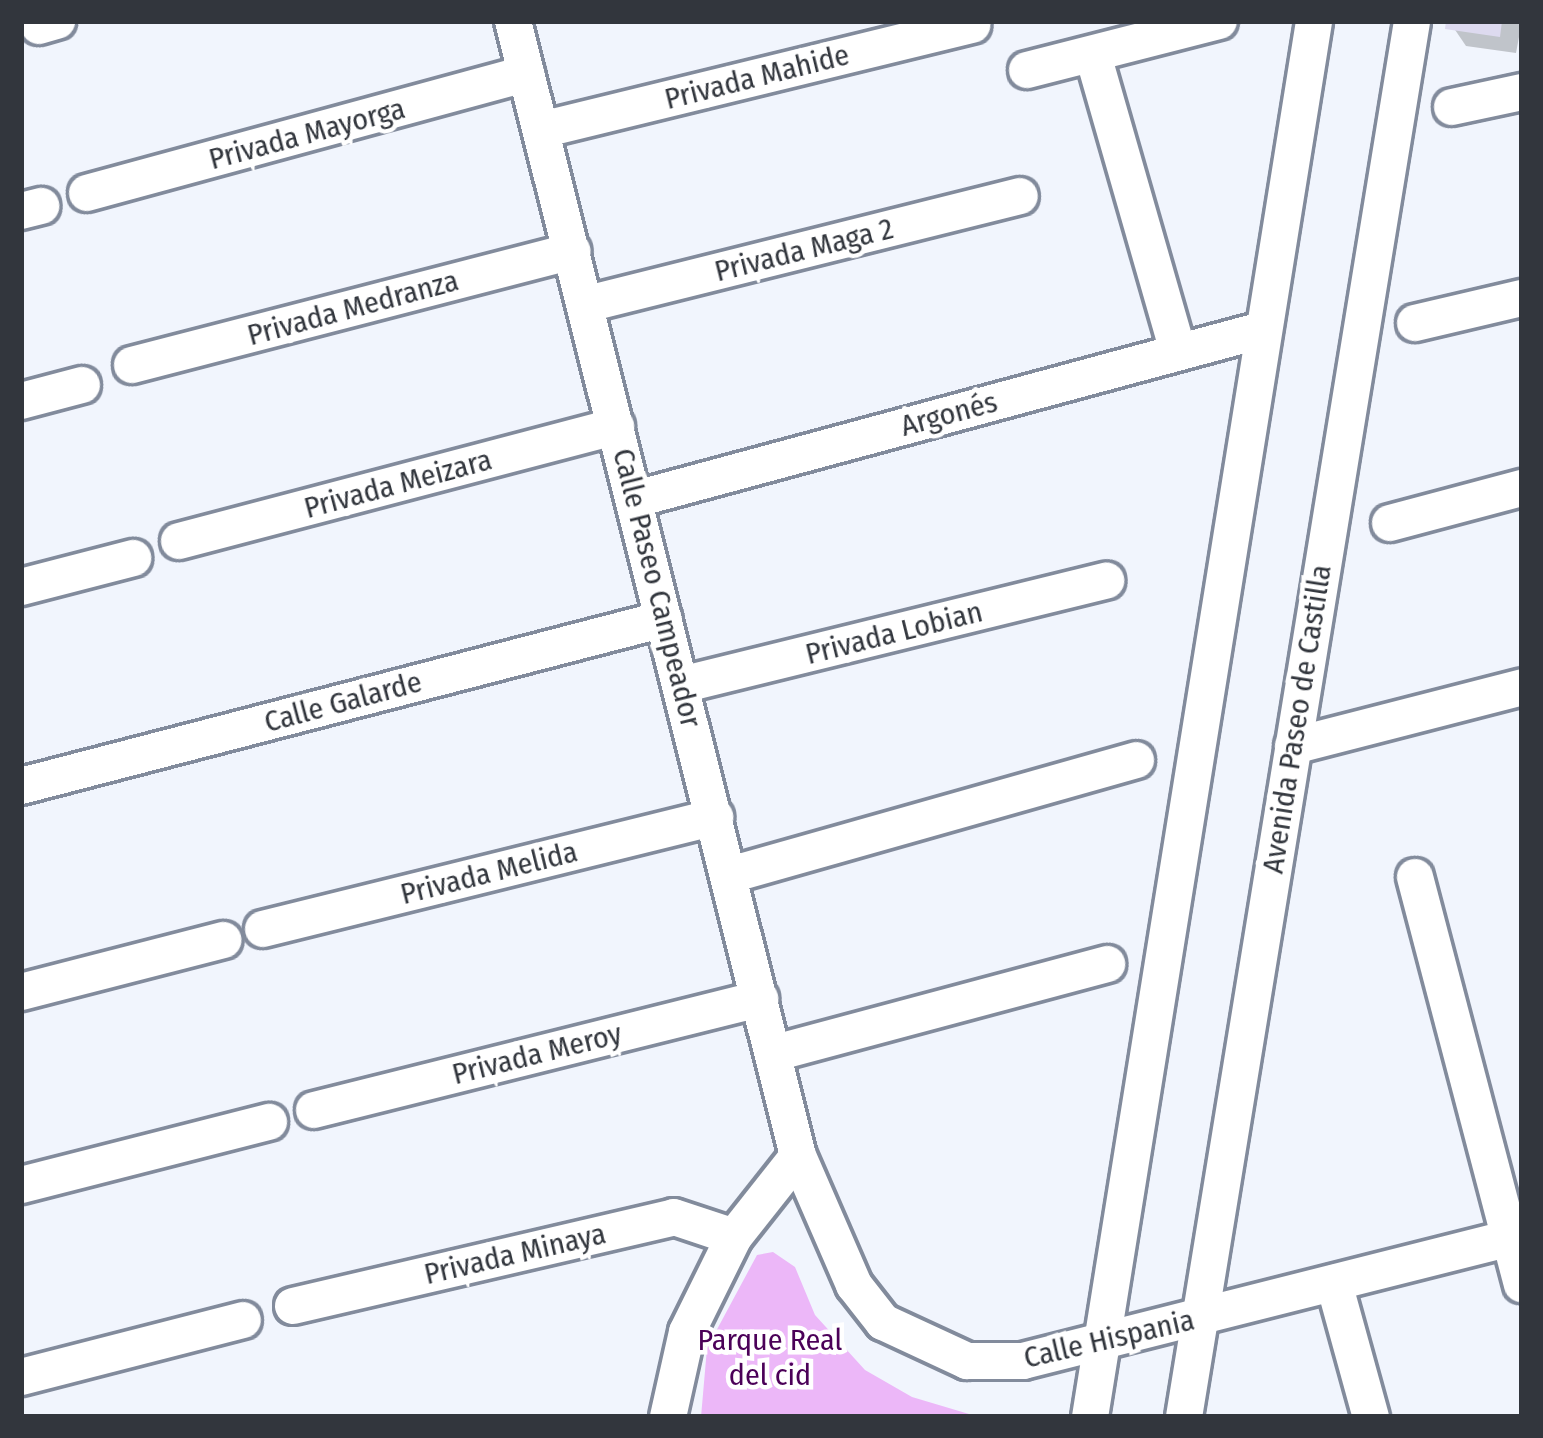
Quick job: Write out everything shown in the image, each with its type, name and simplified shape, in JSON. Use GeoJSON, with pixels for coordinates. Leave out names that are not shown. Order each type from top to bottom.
{"type":"FeatureCollection","features":[{"type":"Feature","properties":{"kind":"street","name":"Calle Paseo Campeador"},"geometry":{"type":"LineString","coordinates":[[513,21],[798,1156]]}},
{"type":"Feature","properties":{"kind":"street"},"geometry":{"type":"LineString","coordinates":[[1027,70],[1219,21]]}},
{"type":"Feature","properties":{"kind":"street"},"geometry":{"type":"LineString","coordinates":[[1090,1417],[1314,21]]}},
{"type":"Feature","properties":{"kind":"street","name":"Avenida Paseo de Castilla"},"geometry":{"type":"LineString","coordinates":[[1184,1417],[1412,21]]}},
{"type":"Feature","properties":{"kind":"street","name":"Privada Mahide"},"geometry":{"type":"LineString","coordinates":[[542,130],[972,25]]}},
{"type":"Feature","properties":{"kind":"street"},"geometry":{"type":"LineString","coordinates":[[1094,55],[1178,352]]}},
{"type":"Feature","properties":{"kind":"street","name":"Privada Mayorga"},"geometry":{"type":"LineString","coordinates":[[87,193],[526,74]]}},
{"type":"Feature","properties":{"kind":"street"},"geometry":{"type":"LineString","coordinates":[[1452,107],[1522,92]]}},
{"type":"Feature","properties":{"kind":"street","name":"Privada Maga 2"},"geometry":{"type":"LineString","coordinates":[[587,304],[1020,196]]}},
{"type":"Feature","properties":{"kind":"street","name":"Privada Medranza"},"geometry":{"type":"LineString","coordinates":[[132,365],[573,251]]}},
{"type":"Feature","properties":{"kind":"street"},"geometry":{"type":"LineString","coordinates":[[1415,323],[1522,298]]}},
{"type":"Feature","properties":{"kind":"street","name":"Argonés"},"geometry":{"type":"LineString","coordinates":[[636,499],[1262,330]]}},
{"type":"Feature","properties":{"kind":"street"},"geometry":{"type":"LineString","coordinates":[[21,401],[82,385]]}},
{"type":"Feature","properties":{"kind":"street","name":"Privada Meizara"},"geometry":{"type":"LineString","coordinates":[[179,541],[616,426]]}},
{"type":"Feature","properties":{"kind":"street"},"geometry":{"type":"LineString","coordinates":[[1390,523],[1522,488]]}},
{"type":"Feature","properties":{"kind":"street"},"geometry":{"type":"LineString","coordinates":[[21,587],[134,558]]}},
{"type":"Feature","properties":{"kind":"street","name":"Privada Lobian"},"geometry":{"type":"LineString","coordinates":[[681,685],[1106,581]]}},
{"type":"Feature","properties":{"kind":"street","name":"Calle Galarde"},"geometry":{"type":"LineString","coordinates":[[21,786],[664,619]]}},
{"type":"Feature","properties":{"kind":"street"},"geometry":{"type":"LineString","coordinates":[[1293,746],[1522,687]]}},
{"type":"Feature","properties":{"kind":"street"},"geometry":{"type":"LineString","coordinates":[[730,875],[1136,760]]}},
{"type":"Feature","properties":{"kind":"street","name":"Privada Melida"},"geometry":{"type":"LineString","coordinates":[[263,929],[715,817]]}},
{"type":"Feature","properties":{"kind":"street"},"geometry":{"type":"LineString","coordinates":[[1414,877],[1516,1237],[1522,1284]]}},
{"type":"Feature","properties":{"kind":"street"},"geometry":{"type":"LineString","coordinates":[[21,992],[223,940]]}},
{"type":"Feature","properties":{"kind":"street"},"geometry":{"type":"LineString","coordinates":[[775,1053],[1107,964]]}},
{"type":"Feature","properties":{"kind":"street","name":"Privada Meroy"},"geometry":{"type":"LineString","coordinates":[[314,1110],[760,999]]}},
{"type":"Feature","properties":{"kind":"street"},"geometry":{"type":"LineString","coordinates":[[21,1185],[269,1122]]}},
{"type":"Feature","properties":{"kind":"street"},"geometry":{"type":"LineString","coordinates":[[657,1417],[668,1416],[687,1332],[734,1238],[798,1156]]}},
{"type":"Feature","properties":{"kind":"street","name":"Calle Hispania"},"geometry":{"type":"LineString","coordinates":[[798,1156],[854,1285],[883,1322],[968,1361],[1023,1361],[1516,1237]]}},
{"type":"Feature","properties":{"kind":"street","name":"Privada Minaya"},"geometry":{"type":"LineString","coordinates":[[293,1306],[674,1216],[734,1238]]}},
{"type":"Feature","properties":{"kind":"street"},"geometry":{"type":"LineString","coordinates":[[1334,1283],[1371,1417]]}},
{"type":"Feature","properties":{"kind":"street"},"geometry":{"type":"LineString","coordinates":[[21,1377],[243,1320]]}},
{"type":"Feature","properties":{"kind":"green space","name":"Parque Real del cid"},"geometry":{"type":"Polygon","coordinates":[[[773,1252],[795,1267],[815,1315],[865,1370],[912,1397],[969,1414],[1035,1417],[701,1417],[707,1348],[757,1255],[773,1252]]]}},
{"type":"Feature","properties":{"kind":"building"},"geometry":{"type":"Polygon","coordinates":[[[1446,21],[1502,21],[1500,37],[1445,29],[1446,21]]]}}]}
